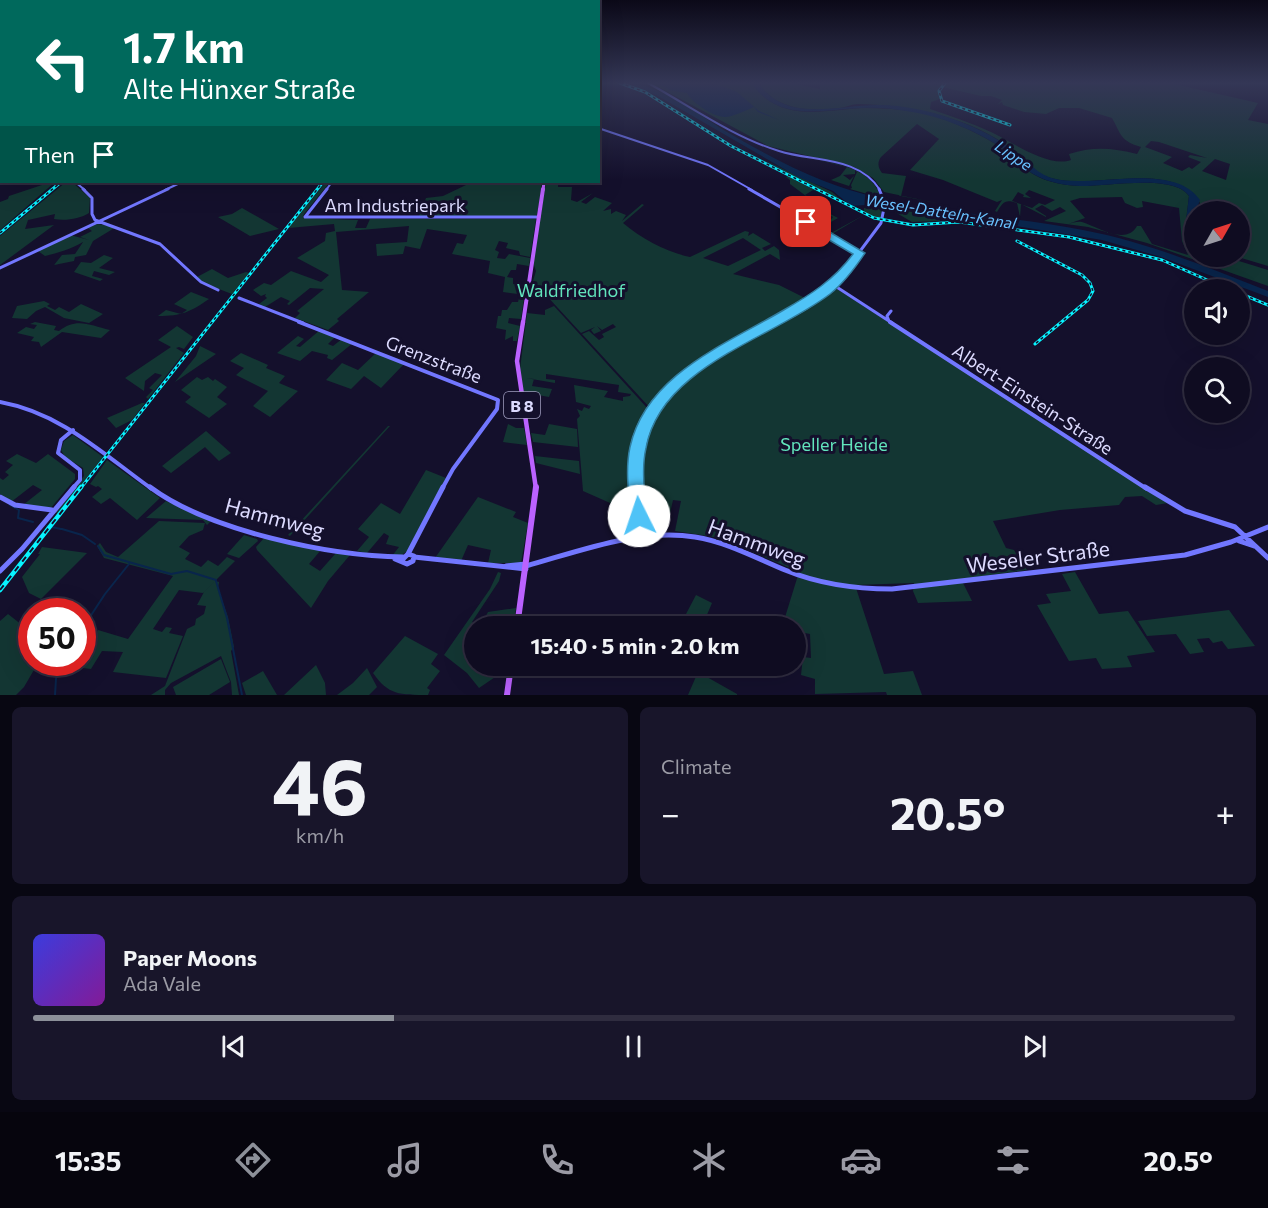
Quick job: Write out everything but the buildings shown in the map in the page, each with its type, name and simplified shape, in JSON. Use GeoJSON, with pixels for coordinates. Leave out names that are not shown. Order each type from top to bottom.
{"type":"FeatureCollection","features":[{"type":"Feature","properties":{"kind":"main road"},"geometry":{"type":"LineString","coordinates":[[709,115],[770,148],[837,163],[858,170],[876,183],[883,196],[882,220],[836,285],[859,303]]}},
{"type":"Feature","properties":{"kind":"main road"},"geometry":{"type":"LineString","coordinates":[[600,129],[708,165],[860,253]]}},
{"type":"Feature","properties":{"kind":"main road"},"geometry":{"type":"LineString","coordinates":[[76,183],[93,197],[92,214],[97,221],[160,244],[201,282],[218,290]]}},
{"type":"Feature","properties":{"kind":"main road"},"geometry":{"type":"LineString","coordinates":[[0,268],[180,183]]}},
{"type":"Feature","properties":{"kind":"main road","name":"Am Industriepark"},"geometry":{"type":"LineString","coordinates":[[331,183],[305,218],[537,217]]}},
{"type":"Feature","properties":{"kind":"main road","name":"B 8"},"geometry":{"type":"LineString","coordinates":[[519,616],[536,499],[536,479],[517,372],[537,217],[545,183]]}},
{"type":"Feature","properties":{"kind":"main road"},"geometry":{"type":"LineString","coordinates":[[642,537],[636,474],[638,447],[648,417],[662,397],[689,372],[826,291],[845,272]]}},
{"type":"Feature","properties":{"kind":"main road","name":"B 8"},"geometry":{"type":"LineString","coordinates":[[527,297],[532,285]]}},
{"type":"Feature","properties":{"kind":"main road","name":"Albert-Einstein-Straße"},"geometry":{"type":"LineString","coordinates":[[832,286],[1170,503],[1196,515],[1235,526],[1246,536]]}},
{"type":"Feature","properties":{"kind":"main road","name":"Grenzstraße"},"geometry":{"type":"LineString","coordinates":[[239,298],[498,400],[497,409],[453,469],[408,557]]}},
{"type":"Feature","properties":{"kind":"main road"},"geometry":{"type":"LineString","coordinates":[[891,312],[887,316],[892,324]]}},
{"type":"Feature","properties":{"kind":"main road","name":"Hammweg"},"geometry":{"type":"LineString","coordinates":[[0,402],[21,406],[54,418],[173,502],[229,524],[277,537],[386,556],[497,566],[527,565],[642,537],[677,535],[714,541],[808,578]]}},
{"type":"Feature","properties":{"kind":"main road"},"geometry":{"type":"LineString","coordinates":[[0,571],[17,554],[81,475],[78,469],[60,457],[57,449],[59,443],[74,431]]}},
{"type":"Feature","properties":{"kind":"main road"},"geometry":{"type":"LineString","coordinates":[[0,497],[15,505],[53,510]]}},
{"type":"Feature","properties":{"kind":"main road","name":"Albert-Einstein-Straße"},"geometry":{"type":"LineString","coordinates":[[1227,523],[1246,536]]}},
{"type":"Feature","properties":{"kind":"main road"},"geometry":{"type":"LineString","coordinates":[[1235,526],[1254,532]]}},
{"type":"Feature","properties":{"kind":"main road","name":"Weseler Straße"},"geometry":{"type":"LineString","coordinates":[[808,578],[855,589],[892,589],[1175,556],[1235,541],[1268,527]]}},
{"type":"Feature","properties":{"kind":"main road"},"geometry":{"type":"LineString","coordinates":[[1246,536],[1268,558]]}},
{"type":"Feature","properties":{"kind":"main road"},"geometry":{"type":"LineString","coordinates":[[1246,536],[1268,558]]}},
{"type":"Feature","properties":{"kind":"main road"},"geometry":{"type":"LineString","coordinates":[[1235,541],[1245,541],[1256,547]]}},
{"type":"Feature","properties":{"kind":"main road","name":"Hammweg"},"geometry":{"type":"LineString","coordinates":[[527,565],[552,560]]}},
{"type":"Feature","properties":{"kind":"main road"},"geometry":{"type":"LineString","coordinates":[[507,695],[510,676]]}},
{"type":"Feature","properties":{"kind":"green space"},"geometry":{"type":"Polygon","coordinates":[[[711,115],[931,115],[961,126],[985,138],[1010,153],[1033,174],[1051,182],[1079,186],[1154,183],[1181,189],[1189,196],[1188,201],[1184,201],[1184,246],[1179,208],[1142,201],[1143,207],[1137,208],[1125,203],[1122,197],[1080,198],[1070,201],[1085,218],[1068,224],[1082,222],[1111,233],[1088,227],[1044,221],[1066,211],[1060,207],[1052,211],[1042,205],[1035,209],[1046,217],[1022,204],[1032,208],[1039,203],[1045,205],[1055,200],[1029,190],[1025,194],[1031,198],[1023,197],[1024,195],[1018,192],[1012,201],[1021,204],[1020,217],[1017,203],[1010,201],[1005,202],[997,212],[995,211],[1002,200],[997,202],[943,180],[910,170],[939,139],[917,124],[879,161],[882,173],[906,176],[901,196],[884,192],[873,178],[854,167],[768,146],[711,115]]]}},
{"type":"Feature","properties":{"kind":"green space"},"geometry":{"type":"Polygon","coordinates":[[[942,115],[948,115],[991,132],[1030,153],[1062,162],[1071,160],[1069,154],[1095,149],[1111,149],[1137,154],[1141,147],[1125,139],[1112,118],[1104,115],[1251,115],[1248,120],[1268,124],[1268,266],[1250,261],[1250,201],[1199,201],[1186,188],[1166,180],[1054,179],[1034,170],[1002,142],[969,125],[942,115]],[[1151,141],[1145,147],[1172,157],[1163,163],[1182,171],[1189,167],[1192,169],[1201,162],[1188,157],[1190,155],[1207,158],[1159,142],[1151,141]],[[1215,159],[1202,171],[1226,180],[1230,164],[1215,159]]]}},
{"type":"Feature","properties":{"kind":"green space"},"geometry":{"type":"Polygon","coordinates":[[[764,160],[832,192],[841,200],[864,211],[864,208],[878,208],[879,206],[873,204],[882,204],[881,220],[860,212],[764,160]]]}},
{"type":"Feature","properties":{"kind":"green space"},"geometry":{"type":"Polygon","coordinates":[[[847,167],[855,170],[855,174],[843,175],[850,180],[854,176],[849,186],[831,180],[840,176],[847,167]]]}},
{"type":"Feature","properties":{"kind":"green space"},"geometry":{"type":"Polygon","coordinates":[[[855,170],[872,182],[881,198],[850,189],[857,172],[855,170]]]}},
{"type":"Feature","properties":{"kind":"green space"},"geometry":{"type":"Polygon","coordinates":[[[786,177],[820,193],[813,190],[805,195],[818,202],[817,204],[823,207],[821,209],[838,218],[822,227],[831,233],[864,215],[832,234],[837,238],[818,227],[829,222],[833,217],[801,200],[806,196],[790,184],[790,180],[786,177]]]}},
{"type":"Feature","properties":{"kind":"green space"},"geometry":{"type":"Polygon","coordinates":[[[54,183],[0,230],[0,202],[8,199],[9,196],[54,183]]]}},
{"type":"Feature","properties":{"kind":"green space"},"geometry":{"type":"Polygon","coordinates":[[[65,183],[73,183],[90,198],[89,213],[81,217],[68,220],[54,219],[55,214],[28,220],[25,229],[54,225],[0,265],[0,236],[65,183]]]}},
{"type":"Feature","properties":{"kind":"green space"},"geometry":{"type":"Polygon","coordinates":[[[325,183],[329,183],[303,218],[358,220],[355,228],[366,228],[370,219],[536,219],[530,257],[506,248],[508,243],[499,241],[495,250],[499,252],[497,258],[505,259],[509,254],[530,258],[529,266],[517,264],[516,270],[511,270],[507,277],[513,278],[513,284],[525,285],[525,289],[519,289],[518,294],[503,292],[505,277],[488,273],[490,261],[452,254],[457,243],[463,244],[467,235],[427,229],[420,249],[405,246],[403,254],[377,256],[376,244],[407,242],[409,226],[336,232],[342,290],[369,292],[337,319],[339,321],[328,330],[295,318],[300,313],[297,311],[324,289],[310,288],[289,305],[287,304],[290,301],[281,297],[265,307],[259,304],[267,298],[266,294],[261,296],[253,290],[264,283],[271,285],[291,271],[321,282],[329,275],[297,258],[325,241],[326,233],[335,231],[334,224],[288,228],[325,183]]]}},
{"type":"Feature","properties":{"kind":"green space"},"geometry":{"type":"Polygon","coordinates":[[[467,183],[542,183],[537,215],[419,216],[426,198],[443,196],[467,183]]]}},
{"type":"Feature","properties":{"kind":"green space","name":"Waldfriedhof"},"geometry":{"type":"Polygon","coordinates":[[[546,183],[558,183],[558,187],[572,187],[571,200],[577,202],[593,193],[581,202],[586,204],[595,197],[612,203],[603,211],[611,209],[611,214],[616,211],[626,215],[622,221],[642,204],[644,205],[623,223],[655,244],[681,255],[690,257],[745,231],[749,232],[748,236],[753,233],[771,244],[762,248],[765,251],[774,246],[779,250],[780,260],[770,254],[733,274],[779,285],[809,300],[687,372],[665,391],[651,409],[582,334],[589,331],[599,340],[604,337],[602,334],[616,327],[613,324],[602,330],[597,326],[601,331],[594,334],[591,330],[595,327],[581,333],[533,281],[536,271],[533,262],[546,183]],[[743,238],[703,258],[728,266],[761,250],[743,238]]]}},
{"type":"Feature","properties":{"kind":"green space"},"geometry":{"type":"Polygon","coordinates":[[[242,208],[279,229],[250,236],[218,217],[232,214],[242,208]]]}},
{"type":"Feature","properties":{"kind":"green space"},"geometry":{"type":"Polygon","coordinates":[[[888,208],[940,216],[940,221],[912,222],[888,208]]]}},
{"type":"Feature","properties":{"kind":"green space"},"geometry":{"type":"Polygon","coordinates":[[[97,224],[116,227],[93,241],[86,255],[75,257],[74,261],[54,265],[62,255],[75,254],[83,242],[64,251],[45,256],[38,251],[70,235],[89,240],[80,237],[92,231],[88,228],[97,224]]]}},
{"type":"Feature","properties":{"kind":"green space"},"geometry":{"type":"Polygon","coordinates":[[[1137,226],[1141,226],[1152,244],[1184,254],[1184,256],[1119,235],[1132,232],[1137,226]]]}},
{"type":"Feature","properties":{"kind":"green space"},"geometry":{"type":"Polygon","coordinates":[[[104,255],[113,258],[99,268],[115,272],[109,275],[94,271],[92,276],[103,279],[100,281],[74,272],[81,262],[91,263],[104,255]]]}},
{"type":"Feature","properties":{"kind":"green space"},"geometry":{"type":"Polygon","coordinates":[[[1250,264],[1268,270],[1268,286],[1215,267],[1250,267],[1250,264]]]}},
{"type":"Feature","properties":{"kind":"green space"},"geometry":{"type":"Polygon","coordinates":[[[212,269],[228,278],[249,273],[232,294],[203,283],[197,277],[212,269]]]}},
{"type":"Feature","properties":{"kind":"green space","name":"Speller Heide"},"geometry":{"type":"Polygon","coordinates":[[[837,289],[1168,503],[1156,505],[1142,496],[1125,497],[1119,505],[1060,510],[993,521],[1006,548],[1014,550],[1027,570],[961,579],[972,601],[918,603],[913,591],[914,583],[855,585],[884,674],[913,671],[922,695],[887,695],[886,692],[815,694],[815,679],[804,676],[806,657],[811,658],[810,634],[806,633],[806,616],[785,616],[799,572],[720,538],[675,531],[681,501],[673,500],[666,531],[646,532],[645,528],[638,482],[638,459],[643,437],[655,412],[673,390],[696,370],[827,291],[832,293],[837,289]]]}},
{"type":"Feature","properties":{"kind":"green space"},"geometry":{"type":"Polygon","coordinates":[[[191,292],[209,299],[191,310],[182,313],[187,310],[174,304],[191,292]]]}},
{"type":"Feature","properties":{"kind":"green space"},"geometry":{"type":"Polygon","coordinates":[[[519,298],[524,298],[521,319],[509,318],[508,323],[520,326],[517,341],[513,341],[513,336],[505,340],[506,330],[496,328],[498,316],[501,316],[502,310],[507,310],[512,302],[518,302],[519,298]]]}},
{"type":"Feature","properties":{"kind":"green space"},"geometry":{"type":"Polygon","coordinates":[[[44,301],[50,304],[47,306],[55,310],[59,307],[69,312],[81,304],[103,314],[89,323],[64,318],[45,307],[27,319],[12,318],[17,306],[44,301]]]}},
{"type":"Feature","properties":{"kind":"green space"},"geometry":{"type":"Polygon","coordinates":[[[554,306],[649,410],[644,410],[645,421],[635,450],[633,478],[635,514],[583,491],[577,419],[580,416],[577,409],[582,411],[584,407],[589,409],[591,406],[576,402],[574,385],[608,391],[604,397],[623,401],[623,397],[631,394],[618,392],[619,385],[546,374],[546,379],[555,380],[555,383],[534,379],[532,386],[552,389],[549,397],[522,392],[520,369],[527,313],[545,315],[545,310],[554,306]]]}},
{"type":"Feature","properties":{"kind":"green space"},"geometry":{"type":"Polygon","coordinates":[[[166,310],[180,314],[173,315],[158,316],[166,310]]]}},
{"type":"Feature","properties":{"kind":"green space"},"geometry":{"type":"Polygon","coordinates":[[[35,322],[56,326],[54,330],[59,331],[77,323],[110,330],[101,338],[62,332],[41,347],[39,342],[31,341],[34,337],[17,333],[26,327],[34,329],[37,325],[30,324],[35,322]]]}},
{"type":"Feature","properties":{"kind":"green space"},"geometry":{"type":"Polygon","coordinates":[[[177,326],[193,337],[184,349],[176,348],[184,353],[148,399],[146,397],[153,390],[149,388],[162,375],[155,373],[145,381],[144,391],[125,378],[171,347],[158,340],[177,326]]]}},
{"type":"Feature","properties":{"kind":"green space"},"geometry":{"type":"Polygon","coordinates":[[[320,330],[336,336],[328,344],[333,346],[342,339],[353,343],[332,360],[327,358],[328,355],[312,351],[300,361],[277,353],[298,336],[304,339],[296,346],[300,347],[320,330]]]}},
{"type":"Feature","properties":{"kind":"green space"},"geometry":{"type":"Polygon","coordinates":[[[200,346],[216,354],[175,382],[196,356],[200,346]]]}},
{"type":"Feature","properties":{"kind":"green space"},"geometry":{"type":"Polygon","coordinates":[[[377,352],[404,364],[381,388],[364,376],[351,389],[326,380],[342,363],[358,370],[377,352]]]}},
{"type":"Feature","properties":{"kind":"green space"},"geometry":{"type":"Polygon","coordinates":[[[241,353],[268,365],[266,368],[285,376],[279,383],[298,391],[270,417],[253,406],[268,391],[236,375],[244,368],[230,361],[241,353]]]}},
{"type":"Feature","properties":{"kind":"green space"},"geometry":{"type":"Polygon","coordinates":[[[197,377],[202,380],[208,377],[213,381],[215,379],[227,387],[217,397],[227,404],[209,418],[185,402],[191,397],[181,390],[197,377]]]}},
{"type":"Feature","properties":{"kind":"green space"},"geometry":{"type":"Polygon","coordinates":[[[145,403],[132,420],[116,428],[107,418],[145,403]]]}},
{"type":"Feature","properties":{"kind":"green space"},"geometry":{"type":"Polygon","coordinates":[[[508,424],[516,428],[524,428],[527,445],[503,442],[508,424]]]}},
{"type":"Feature","properties":{"kind":"green space"},"geometry":{"type":"Polygon","coordinates":[[[549,424],[577,429],[578,447],[533,442],[531,433],[545,435],[549,424]]]}},
{"type":"Feature","properties":{"kind":"green space"},"geometry":{"type":"Polygon","coordinates":[[[390,426],[290,536],[288,535],[390,426]]]}},
{"type":"Feature","properties":{"kind":"green space"},"geometry":{"type":"Polygon","coordinates":[[[206,431],[231,453],[219,461],[205,447],[171,473],[162,466],[206,431]]]}},
{"type":"Feature","properties":{"kind":"green space"},"geometry":{"type":"Polygon","coordinates":[[[73,435],[103,457],[59,513],[54,513],[84,476],[83,468],[65,457],[61,450],[64,441],[73,435]]]}},
{"type":"Feature","properties":{"kind":"green space"},"geometry":{"type":"Polygon","coordinates":[[[17,454],[36,463],[48,454],[75,474],[75,479],[50,509],[23,505],[42,490],[33,485],[11,502],[0,494],[0,478],[3,480],[9,475],[5,472],[13,465],[6,461],[17,454]]]}},
{"type":"Feature","properties":{"kind":"green space"},"geometry":{"type":"Polygon","coordinates":[[[535,456],[579,461],[580,474],[536,463],[535,456]]]}},
{"type":"Feature","properties":{"kind":"green space"},"geometry":{"type":"Polygon","coordinates":[[[107,460],[160,498],[137,520],[110,498],[101,504],[92,497],[102,489],[90,484],[107,460]]]}},
{"type":"Feature","properties":{"kind":"green space"},"geometry":{"type":"Polygon","coordinates":[[[426,470],[446,478],[409,550],[400,556],[392,556],[399,547],[386,544],[389,536],[384,533],[367,553],[357,551],[369,537],[358,529],[381,503],[400,514],[426,470]]]}},
{"type":"Feature","properties":{"kind":"green space"},"geometry":{"type":"Polygon","coordinates":[[[478,497],[516,512],[513,517],[528,523],[521,563],[488,563],[491,550],[468,545],[461,561],[435,558],[478,497]]]}},
{"type":"Feature","properties":{"kind":"green space"},"geometry":{"type":"Polygon","coordinates":[[[166,501],[211,521],[207,525],[203,520],[146,518],[166,501]]]}},
{"type":"Feature","properties":{"kind":"green space"},"geometry":{"type":"Polygon","coordinates":[[[159,521],[205,523],[203,530],[189,536],[179,547],[190,553],[185,559],[201,567],[208,560],[218,566],[227,557],[235,561],[203,593],[179,590],[153,629],[162,632],[166,627],[172,628],[169,633],[183,636],[166,678],[113,672],[123,652],[102,651],[96,661],[98,630],[128,639],[173,576],[104,558],[97,546],[100,543],[106,552],[118,557],[159,521]]]}},
{"type":"Feature","properties":{"kind":"green space"},"geometry":{"type":"Polygon","coordinates":[[[244,535],[258,541],[239,558],[227,554],[244,535]]]}},
{"type":"Feature","properties":{"kind":"green space"},"geometry":{"type":"Polygon","coordinates":[[[265,537],[321,550],[309,564],[320,571],[336,553],[350,555],[328,581],[311,608],[257,550],[256,547],[265,537]]]}},
{"type":"Feature","properties":{"kind":"green space"},"geometry":{"type":"Polygon","coordinates":[[[42,547],[87,553],[42,598],[29,593],[22,577],[40,554],[38,554],[42,547]]]}},
{"type":"Feature","properties":{"kind":"green space"},"geometry":{"type":"Polygon","coordinates":[[[498,572],[501,573],[499,581],[476,616],[471,616],[490,589],[498,572]]]}},
{"type":"Feature","properties":{"kind":"green space"},"geometry":{"type":"Polygon","coordinates":[[[1075,572],[1099,614],[1128,611],[1155,652],[1127,656],[1132,667],[1102,669],[1096,658],[1069,661],[1037,605],[1051,603],[1046,594],[1071,591],[1062,574],[1075,572]]]}},
{"type":"Feature","properties":{"kind":"green space"},"geometry":{"type":"Polygon","coordinates":[[[215,581],[219,582],[218,588],[228,617],[239,695],[232,695],[231,682],[221,656],[171,683],[165,690],[165,695],[151,695],[165,686],[187,629],[195,625],[196,619],[204,614],[206,606],[197,605],[204,592],[215,581]]]}},
{"type":"Feature","properties":{"kind":"green space"},"geometry":{"type":"Polygon","coordinates":[[[696,595],[712,603],[706,616],[686,614],[696,595]]]}},
{"type":"Feature","properties":{"kind":"green space"},"geometry":{"type":"Polygon","coordinates":[[[516,608],[515,616],[486,616],[488,612],[516,608]]]}},
{"type":"Feature","properties":{"kind":"green space"},"geometry":{"type":"Polygon","coordinates":[[[1229,610],[1255,646],[1228,649],[1222,641],[1213,643],[1209,638],[1197,639],[1204,652],[1190,654],[1176,634],[1147,636],[1138,621],[1229,610]]]}},
{"type":"Feature","properties":{"kind":"green space"},"geometry":{"type":"Polygon","coordinates":[[[8,614],[18,622],[18,676],[30,676],[16,695],[0,695],[0,621],[8,614]]]}},
{"type":"Feature","properties":{"kind":"green space"},"geometry":{"type":"Polygon","coordinates":[[[464,626],[464,671],[444,655],[464,626]]]}},
{"type":"Feature","properties":{"kind":"green space"},"geometry":{"type":"Polygon","coordinates":[[[405,636],[438,654],[431,664],[440,671],[427,688],[430,690],[428,695],[402,694],[390,690],[373,673],[405,636]]]}},
{"type":"Feature","properties":{"kind":"green space"},"geometry":{"type":"Polygon","coordinates":[[[221,659],[230,682],[209,695],[176,695],[173,687],[221,659]]]}},
{"type":"Feature","properties":{"kind":"green space"},"geometry":{"type":"Polygon","coordinates":[[[316,665],[325,683],[326,695],[284,695],[316,665]]]}},
{"type":"Feature","properties":{"kind":"green space"},"geometry":{"type":"Polygon","coordinates":[[[367,668],[377,687],[369,695],[337,695],[353,683],[367,668]]]}},
{"type":"Feature","properties":{"kind":"green space"},"geometry":{"type":"Polygon","coordinates":[[[263,671],[277,695],[246,695],[242,683],[263,671]]]}},
{"type":"Feature","properties":{"kind":"green space"},"geometry":{"type":"Polygon","coordinates":[[[469,676],[497,676],[479,688],[469,676]]]}},
{"type":"Feature","properties":{"kind":"green space"},"geometry":{"type":"Polygon","coordinates":[[[696,676],[705,676],[737,694],[737,695],[688,695],[696,676]]]}},
{"type":"Feature","properties":{"kind":"water","name":"Wesel-Datteln-Kanal"},"geometry":{"type":"Polygon","coordinates":[[[692,115],[701,115],[775,158],[812,176],[855,192],[919,206],[1051,224],[1107,235],[1184,259],[1184,266],[1102,240],[882,204],[851,206],[833,191],[798,177],[692,115]]]}},
{"type":"Feature","properties":{"kind":"water","name":"Lippe"},"geometry":{"type":"Polygon","coordinates":[[[927,115],[940,115],[982,131],[1018,153],[1038,171],[1049,177],[1072,181],[1153,179],[1172,182],[1188,188],[1200,200],[1188,201],[1189,196],[1181,189],[1154,183],[1079,186],[1052,182],[1027,170],[1010,153],[971,131],[927,115]]]}},
{"type":"Feature","properties":{"kind":"water"},"geometry":{"type":"Polygon","coordinates":[[[1188,267],[1206,267],[1237,279],[1220,279],[1188,267]]]}},
{"type":"Feature","properties":{"kind":"water"},"geometry":{"type":"Polygon","coordinates":[[[1250,284],[1268,291],[1268,297],[1250,290],[1250,284]]]}},
{"type":"Feature","properties":{"kind":"waterway"},"geometry":{"type":"LineString","coordinates":[[10,505],[19,510],[18,518],[33,522]]}},
{"type":"Feature","properties":{"kind":"waterway"},"geometry":{"type":"LineString","coordinates":[[47,526],[61,529]]}},
{"type":"Feature","properties":{"kind":"waterway"},"geometry":{"type":"LineString","coordinates":[[62,529],[82,535],[95,544]]}},
{"type":"Feature","properties":{"kind":"waterway"},"geometry":{"type":"LineString","coordinates":[[98,546],[104,555],[171,574],[187,571],[216,580]]}},
{"type":"Feature","properties":{"kind":"waterway"},"geometry":{"type":"LineString","coordinates":[[96,608],[129,564]]}},
{"type":"Feature","properties":{"kind":"waterway"},"geometry":{"type":"LineString","coordinates":[[216,581],[227,618],[242,695]]}},
{"type":"Feature","properties":{"kind":"waterway"},"geometry":{"type":"LineString","coordinates":[[55,695],[56,676]]}},
{"type":"Feature","properties":{"kind":"railway"},"geometry":{"type":"LineString","coordinates":[[682,115],[731,146],[874,218],[913,225],[959,222],[1069,237],[1162,260],[1205,279]]}},
{"type":"Feature","properties":{"kind":"railway"},"geometry":{"type":"LineString","coordinates":[[983,115],[1010,125]]}},
{"type":"Feature","properties":{"kind":"railway"},"geometry":{"type":"LineString","coordinates":[[0,233],[60,183]]}},
{"type":"Feature","properties":{"kind":"railway"},"geometry":{"type":"LineString","coordinates":[[80,489],[322,183]]}},
{"type":"Feature","properties":{"kind":"railway"},"geometry":{"type":"LineString","coordinates":[[1017,241],[1082,275],[1090,283],[1093,291],[1088,300],[1035,344]]}},
{"type":"Feature","properties":{"kind":"railway"},"geometry":{"type":"LineString","coordinates":[[1250,298],[1268,305]]}},
{"type":"Feature","properties":{"kind":"railway"},"geometry":{"type":"LineString","coordinates":[[0,590],[81,487]]}},
{"type":"Feature","properties":{"kind":"route"},"geometry":{"type":"LineString","coordinates":[[639,516],[636,474],[638,447],[648,417],[664,394],[689,372],[826,291],[848,269],[859,253],[806,222]]}}]}
